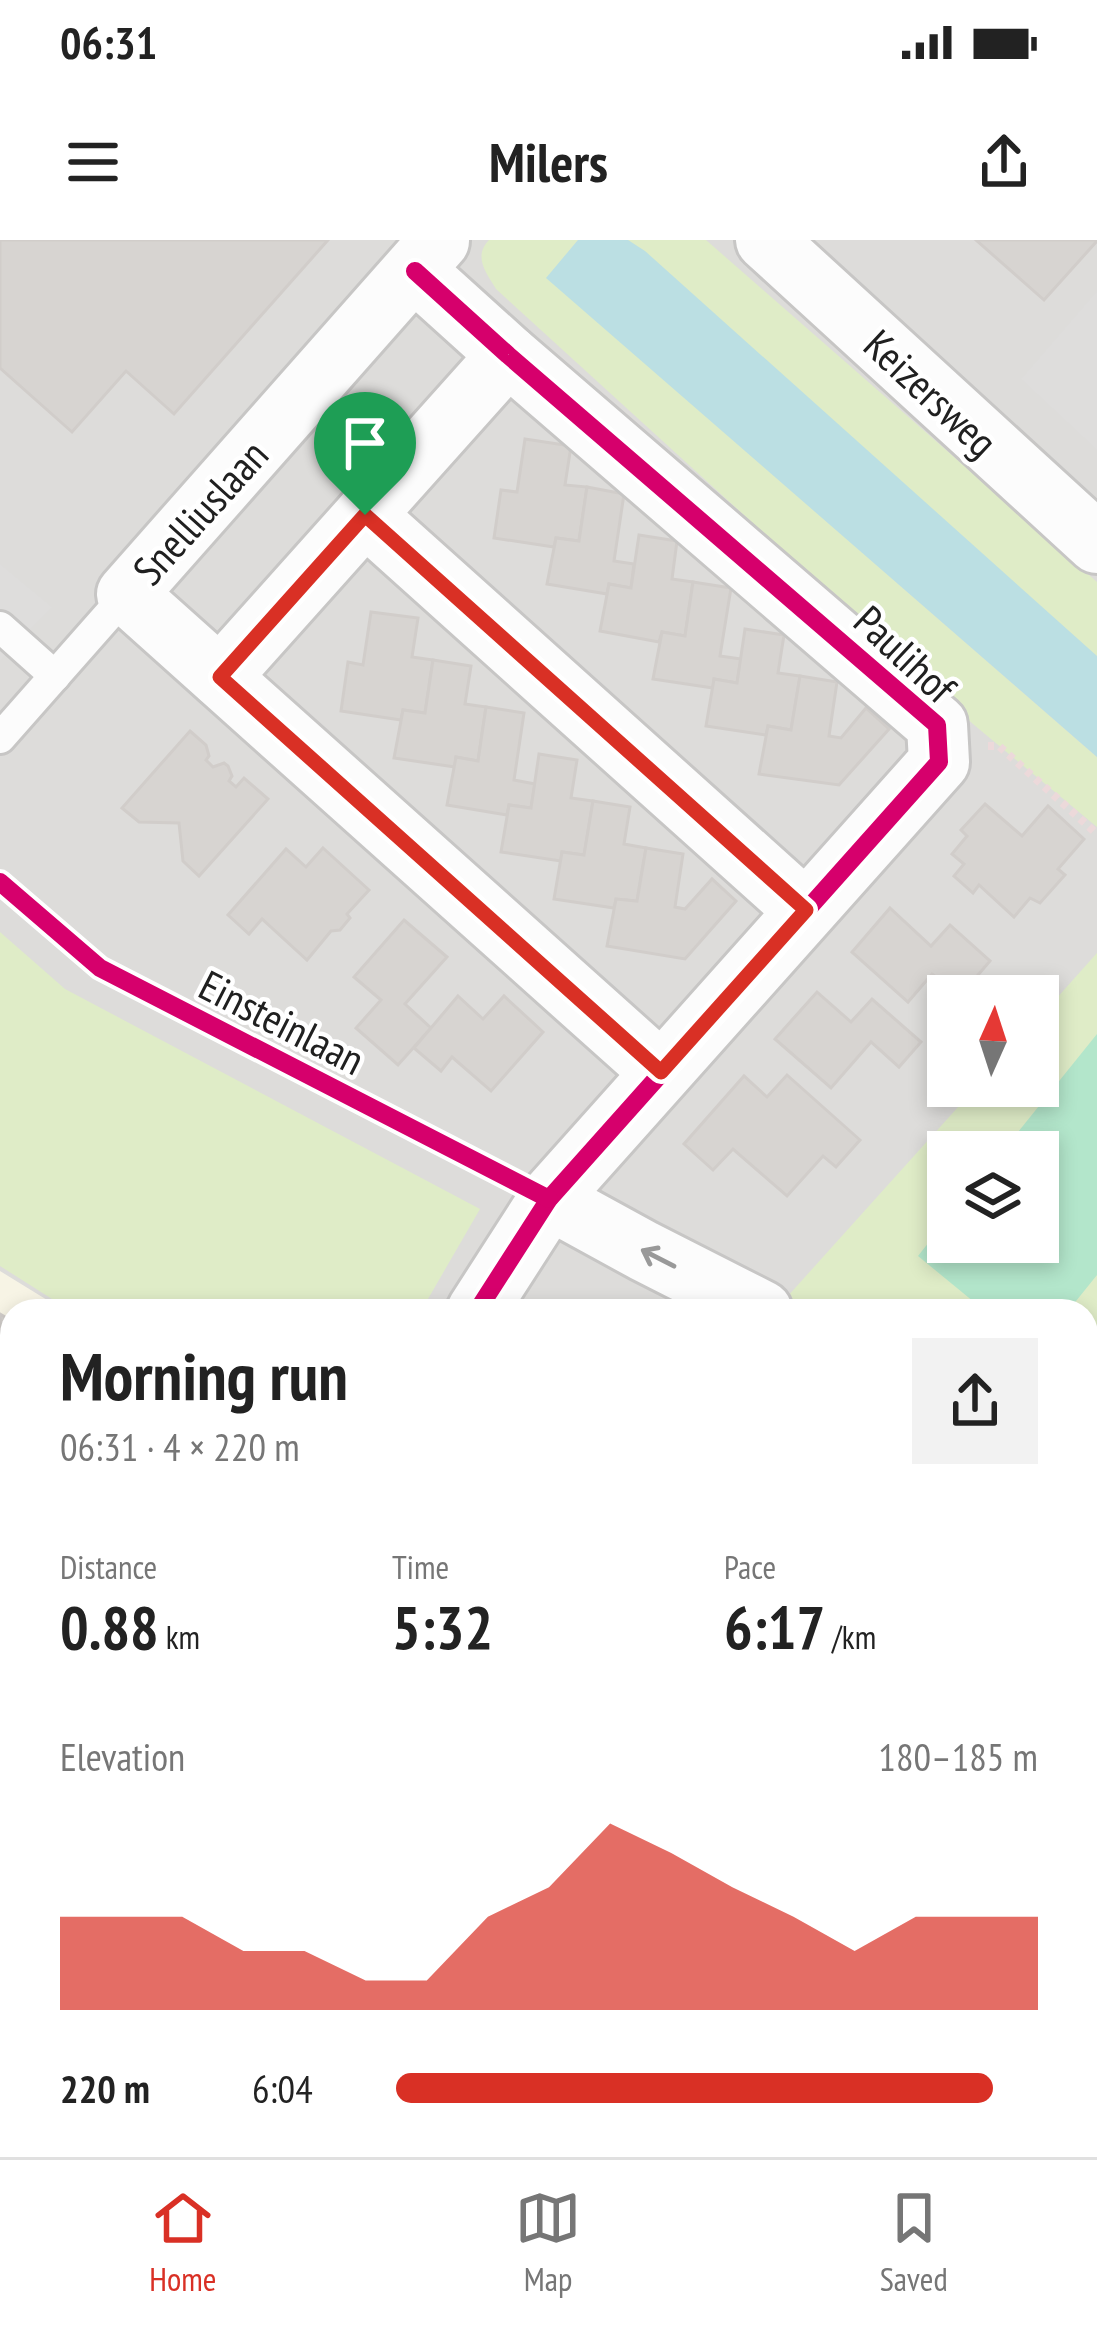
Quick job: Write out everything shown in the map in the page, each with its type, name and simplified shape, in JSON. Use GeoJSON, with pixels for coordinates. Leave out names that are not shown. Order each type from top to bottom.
{"type":"FeatureCollection","features":[{"type":"Feature","properties":{"kind":"street","name":"Keizersweg"},"geometry":{"type":"LineString","coordinates":[[766,240],[1097,544]]}},
{"type":"Feature","properties":{"kind":"street","name":"Paulihof"},"geometry":{"type":"LineString","coordinates":[[428,255],[508,355],[937,725],[939,762],[549,1199],[485,1299]]}},
{"type":"Feature","properties":{"kind":"street","name":"Snelliuslaan"},"geometry":{"type":"LineString","coordinates":[[127,594],[428,255]]}},
{"type":"Feature","properties":{"kind":"street"},"geometry":{"type":"LineString","coordinates":[[220,677],[508,355]]}},
{"type":"Feature","properties":{"kind":"street"},"geometry":{"type":"LineString","coordinates":[[365,515],[806,910]]}},
{"type":"Feature","properties":{"kind":"street"},"geometry":{"type":"LineString","coordinates":[[127,594],[661,1072]]}},
{"type":"Feature","properties":{"kind":"street"},"geometry":{"type":"LineString","coordinates":[[549,1199],[738,1299]]}},
{"type":"Feature","properties":{"kind":"lane","name":"Snelliuslaan"},"geometry":{"type":"LineString","coordinates":[[0,739],[127,594]]}},
{"type":"Feature","properties":{"kind":"lane"},"geometry":{"type":"LineString","coordinates":[[0,627],[55,676]]}},
{"type":"Feature","properties":{"kind":"path"},"geometry":{"type":"LineString","coordinates":[[938,744],[999,746],[1097,834]]}},
{"type":"Feature","properties":{"kind":"shaded area"},"geometry":{"type":"Polygon","coordinates":[[[0,240],[1097,240],[1097,1299],[0,1299],[0,240]]]}},
{"type":"Feature","properties":{"kind":"shaded area"},"geometry":{"type":"Polygon","coordinates":[[[1097,291],[1097,450],[1021,379],[1097,291]]]}},
{"type":"Feature","properties":{"kind":"shaded area"},"geometry":{"type":"Polygon","coordinates":[[[0,564],[52,607],[0,661],[0,564]]]}},
{"type":"Feature","properties":{"kind":"shaded area"},"geometry":{"type":"Polygon","coordinates":[[[0,1271],[46,1299],[0,1299],[0,1271]]]}},
{"type":"Feature","properties":{"kind":"green space"},"geometry":{"type":"Polygon","coordinates":[[[489,240],[578,240],[547,278],[1097,757],[1097,827],[973,724],[496,289],[482,258],[489,240]]]}},
{"type":"Feature","properties":{"kind":"green space"},"geometry":{"type":"Polygon","coordinates":[[[620,240],[706,240],[1097,582],[1097,661],[620,240]]]}},
{"type":"Feature","properties":{"kind":"green space"},"geometry":{"type":"Polygon","coordinates":[[[0,932],[65,989],[480,1209],[428,1299],[52,1299],[0,1266],[0,932]]]}},
{"type":"Feature","properties":{"kind":"green space"},"geometry":{"type":"Polygon","coordinates":[[[1097,953],[1097,1299],[787,1297],[927,1142],[927,1263],[1059,1263],[1059,1131],[936,1131],[958,1107],[1059,1107],[1059,996],[1097,953]]]}},
{"type":"Feature","properties":{"kind":"green space"},"geometry":{"type":"Polygon","coordinates":[[[1097,1034],[1097,1275],[1078,1299],[970,1299],[918,1256],[927,1245],[927,1263],[1059,1263],[1059,1131],[1019,1131],[1038,1107],[1059,1107],[1059,1081],[1097,1034]]]}},
{"type":"Feature","properties":{"kind":"water"},"geometry":{"type":"Polygon","coordinates":[[[578,240],[628,240],[645,251],[1097,656],[1097,757],[546,278],[578,240]]]}},
{"type":"Feature","properties":{"kind":"building"},"geometry":{"type":"Polygon","coordinates":[[[0,240],[328,240],[174,414],[126,371],[72,432],[0,368],[0,240]]]}},
{"type":"Feature","properties":{"kind":"building"},"geometry":{"type":"Polygon","coordinates":[[[976,240],[1097,240],[1097,241],[1044,300],[976,240]]]}},
{"type":"Feature","properties":{"kind":"building"},"geometry":{"type":"Polygon","coordinates":[[[525,439],[571,446],[565,485],[587,487],[579,541],[556,538],[554,547],[494,538],[501,490],[517,492],[525,439]]]}},
{"type":"Feature","properties":{"kind":"building"},"geometry":{"type":"Polygon","coordinates":[[[587,487],[624,494],[614,561],[634,564],[631,588],[609,584],[607,594],[547,584],[556,538],[579,541],[587,487]]]}},
{"type":"Feature","properties":{"kind":"building"},"geometry":{"type":"Polygon","coordinates":[[[639,535],[677,541],[672,579],[693,582],[685,636],[662,632],[659,642],[600,631],[609,584],[631,588],[639,535]]]}},
{"type":"Feature","properties":{"kind":"building"},"geometry":{"type":"Polygon","coordinates":[[[693,582],[731,588],[720,656],[741,659],[737,683],[714,679],[713,688],[653,679],[662,632],[685,636],[693,582]]]}},
{"type":"Feature","properties":{"kind":"building"},"geometry":{"type":"Polygon","coordinates":[[[371,612],[418,618],[412,657],[433,660],[425,713],[403,710],[401,720],[341,711],[348,662],[363,665],[371,612]]]}},
{"type":"Feature","properties":{"kind":"building"},"geometry":{"type":"Polygon","coordinates":[[[745,629],[784,635],[778,673],[800,676],[791,730],[768,726],[766,735],[706,726],[714,679],[737,683],[745,629]]]}},
{"type":"Feature","properties":{"kind":"building"},"geometry":{"type":"Polygon","coordinates":[[[433,660],[471,666],[465,704],[486,707],[478,761],[456,757],[455,767],[394,758],[403,710],[425,713],[433,660]]]}},
{"type":"Feature","properties":{"kind":"building"},"geometry":{"type":"Polygon","coordinates":[[[800,676],[837,682],[829,736],[841,738],[866,708],[889,729],[839,785],[759,774],[768,726],[791,730],[800,676]]]}},
{"type":"Feature","properties":{"kind":"building"},"geometry":{"type":"Polygon","coordinates":[[[486,707],[524,713],[514,780],[535,784],[531,808],[509,805],[507,815],[447,805],[456,757],[478,761],[486,707]]]}},
{"type":"Feature","properties":{"kind":"building"},"geometry":{"type":"Polygon","coordinates":[[[190,731],[206,745],[206,760],[213,767],[228,766],[229,781],[236,787],[244,778],[268,799],[199,876],[183,861],[179,823],[139,822],[122,808],[190,731]]]}},
{"type":"Feature","properties":{"kind":"building"},"geometry":{"type":"Polygon","coordinates":[[[539,754],[577,760],[571,798],[593,801],[584,855],[562,852],[561,861],[501,852],[509,805],[531,808],[539,754]]]}},
{"type":"Feature","properties":{"kind":"building"},"geometry":{"type":"Polygon","coordinates":[[[593,801],[630,807],[624,844],[646,848],[637,901],[616,899],[614,908],[554,899],[562,852],[584,855],[593,801]]]}},
{"type":"Feature","properties":{"kind":"building"},"geometry":{"type":"Polygon","coordinates":[[[985,804],[1022,836],[1048,806],[1084,839],[1058,869],[1065,875],[1040,903],[1030,898],[1014,917],[979,885],[973,893],[954,876],[964,864],[952,854],[967,836],[961,830],[985,804]]]}},
{"type":"Feature","properties":{"kind":"building"},"geometry":{"type":"Polygon","coordinates":[[[323,848],[369,890],[347,914],[350,918],[340,930],[331,931],[307,960],[262,919],[249,934],[228,915],[286,849],[306,867],[323,848]]]}},
{"type":"Feature","properties":{"kind":"building"},"geometry":{"type":"Polygon","coordinates":[[[646,848],[683,854],[675,907],[685,909],[712,879],[736,901],[685,959],[607,946],[616,899],[637,901],[646,848]]]}},
{"type":"Feature","properties":{"kind":"building"},"geometry":{"type":"Polygon","coordinates":[[[890,908],[931,946],[950,925],[990,961],[978,975],[927,975],[908,1002],[852,952],[890,908]]]}},
{"type":"Feature","properties":{"kind":"building"},"geometry":{"type":"Polygon","coordinates":[[[404,920],[447,957],[405,1004],[431,1028],[398,1065],[356,1028],[381,1000],[354,977],[404,920]]]}},
{"type":"Feature","properties":{"kind":"building"},"geometry":{"type":"Polygon","coordinates":[[[817,992],[851,1022],[872,999],[921,1042],[899,1067],[871,1042],[831,1088],[775,1039],[817,992]]]}},
{"type":"Feature","properties":{"kind":"building"},"geometry":{"type":"Polygon","coordinates":[[[458,996],[483,1019],[504,996],[543,1032],[491,1091],[452,1057],[441,1071],[414,1048],[458,996]]]}},
{"type":"Feature","properties":{"kind":"building"},"geometry":{"type":"Polygon","coordinates":[[[787,1075],[860,1140],[836,1167],[823,1156],[787,1196],[733,1149],[713,1170],[684,1144],[744,1076],[767,1097],[787,1075]]]}},
{"type":"Feature","properties":{"kind":"cycle path"},"geometry":{"type":"LineString","coordinates":[[415,271],[937,725],[939,762],[549,1199],[485,1299]]}},
{"type":"Feature","properties":{"kind":"cycle path","name":"Einsteinlaan"},"geometry":{"type":"LineString","coordinates":[[0,882],[100,968],[549,1199]]}},
{"type":"Feature","properties":{"kind":"route"},"geometry":{"type":"LineString","coordinates":[[365,515],[806,910],[661,1072],[220,677],[365,515]]}}]}
